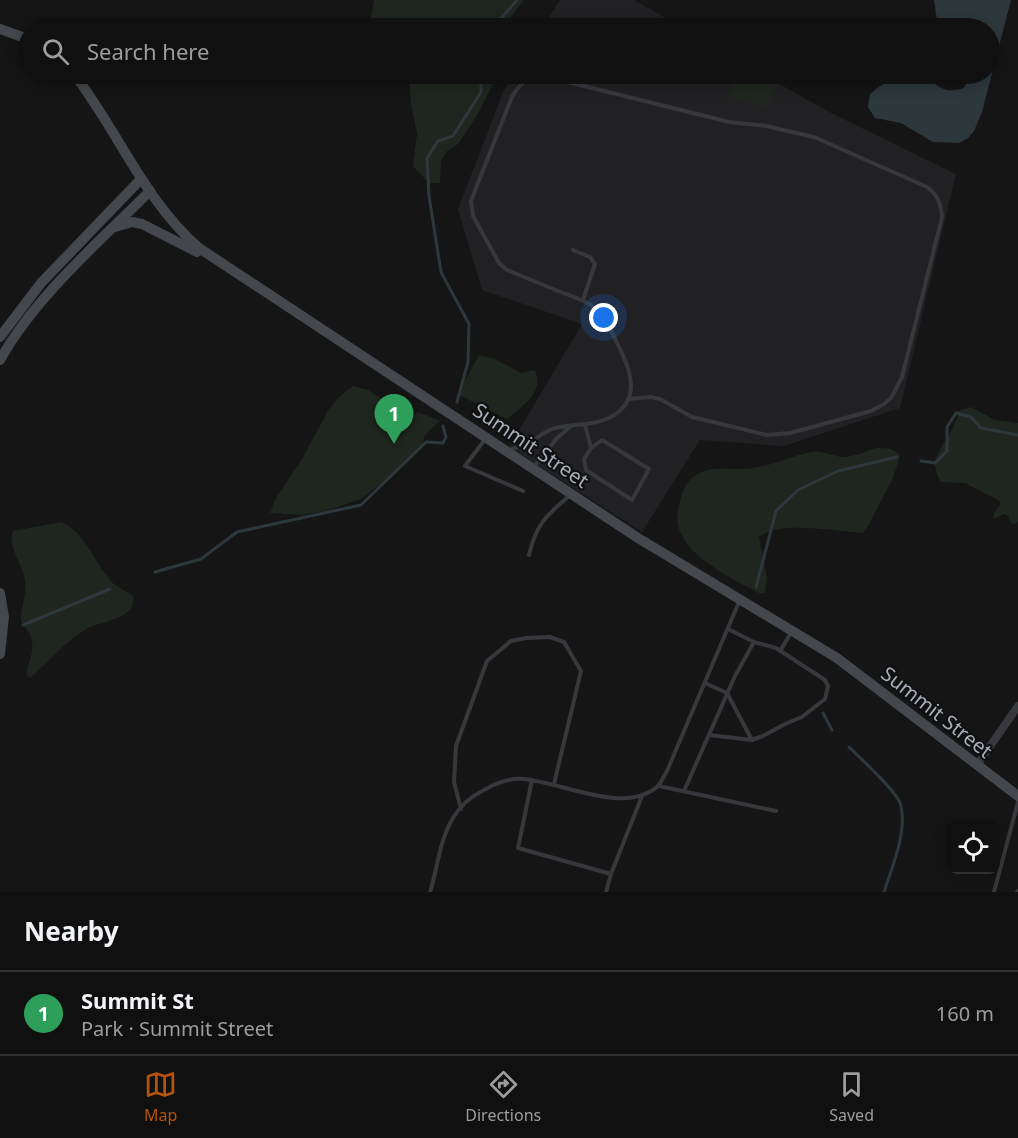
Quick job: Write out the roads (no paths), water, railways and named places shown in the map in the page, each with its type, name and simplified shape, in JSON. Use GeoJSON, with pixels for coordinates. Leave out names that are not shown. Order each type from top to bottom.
{"type":"FeatureCollection","features":[{"type":"Feature","properties":{"kind":"main road"},"geometry":{"type":"LineString","coordinates":[[0,29],[18,35]]}},
{"type":"Feature","properties":{"kind":"main road","name":"Summit Street"},"geometry":{"type":"LineString","coordinates":[[81,84],[99,108],[161,208],[184,235],[222,265],[638,538],[848,666],[1018,796]]}},
{"type":"Feature","properties":{"kind":"main road"},"geometry":{"type":"LineString","coordinates":[[0,337],[41,283],[141,179]]}},
{"type":"Feature","properties":{"kind":"main road"},"geometry":{"type":"LineString","coordinates":[[0,360],[35,310],[150,191]]}},
{"type":"Feature","properties":{"kind":"main road"},"geometry":{"type":"LineString","coordinates":[[112,229],[132,222],[142,224],[222,265]]}},
{"type":"Feature","properties":{"kind":"main road"},"geometry":{"type":"LineString","coordinates":[[0,593],[4,634],[0,654]]}},
{"type":"Feature","properties":{"kind":"street"},"geometry":{"type":"LineString","coordinates":[[977,765],[1018,706]]}},
{"type":"Feature","properties":{"kind":"lane"},"geometry":{"type":"LineString","coordinates":[[507,451],[529,443],[553,428],[585,425],[607,419],[618,413],[631,392],[631,377],[623,354],[597,309],[583,300],[507,270],[499,263],[473,216],[471,207],[476,188],[516,88],[521,84]]}},
{"type":"Feature","properties":{"kind":"lane"},"geometry":{"type":"LineString","coordinates":[[576,84],[729,122],[766,126],[814,137],[927,187],[934,192],[941,204],[942,217],[910,353],[898,387],[884,404],[871,411],[777,436],[741,430],[692,417],[660,399],[651,397],[628,399]]}},
{"type":"Feature","properties":{"kind":"lane"},"geometry":{"type":"LineString","coordinates":[[573,250],[590,257],[595,264],[583,300]]}},
{"type":"Feature","properties":{"kind":"lane"},"geometry":{"type":"LineString","coordinates":[[585,425],[591,448],[584,459],[586,471],[632,500],[649,469],[602,440],[591,448]]}},
{"type":"Feature","properties":{"kind":"lane"},"geometry":{"type":"LineString","coordinates":[[533,469],[557,438],[570,426]]}},
{"type":"Feature","properties":{"kind":"lane"},"geometry":{"type":"LineString","coordinates":[[486,437],[465,466],[524,491]]}},
{"type":"Feature","properties":{"kind":"lane"},"geometry":{"type":"LineString","coordinates":[[529,555],[533,538],[543,519],[571,494]]}},
{"type":"Feature","properties":{"kind":"lane"},"geometry":{"type":"LineString","coordinates":[[430,892],[442,840],[454,816],[474,796],[494,784],[521,778],[554,784],[586,794],[613,798],[642,796],[658,786],[740,599]]}},
{"type":"Feature","properties":{"kind":"lane"},"geometry":{"type":"LineString","coordinates":[[709,735],[752,740],[802,717],[825,699],[828,686],[825,680],[780,651],[754,642],[728,628]]}},
{"type":"Feature","properties":{"kind":"lane"},"geometry":{"type":"LineString","coordinates":[[780,651],[792,630]]}},
{"type":"Feature","properties":{"kind":"lane"},"geometry":{"type":"LineString","coordinates":[[461,809],[454,782],[456,746],[487,661],[511,641],[550,637],[564,642],[581,671],[554,784]]}},
{"type":"Feature","properties":{"kind":"lane"},"geometry":{"type":"LineString","coordinates":[[684,791],[727,693],[754,642]]}},
{"type":"Feature","properties":{"kind":"lane"},"geometry":{"type":"LineString","coordinates":[[705,683],[727,693],[752,740]]}},
{"type":"Feature","properties":{"kind":"lane"},"geometry":{"type":"LineString","coordinates":[[532,780],[518,848],[611,874]]}},
{"type":"Feature","properties":{"kind":"lane"},"geometry":{"type":"LineString","coordinates":[[658,786],[776,811]]}},
{"type":"Feature","properties":{"kind":"lane"},"geometry":{"type":"LineString","coordinates":[[606,892],[642,796]]}},
{"type":"Feature","properties":{"kind":"lane"},"geometry":{"type":"LineString","coordinates":[[994,892],[1018,802]]}},
{"type":"Feature","properties":{"kind":"waterway"},"geometry":{"type":"LineString","coordinates":[[502,18],[517,0]]}},
{"type":"Feature","properties":{"kind":"waterway"},"geometry":{"type":"LineString","coordinates":[[457,402],[468,362],[469,324],[441,272],[429,196],[427,158],[438,141],[453,136],[481,92],[481,84]]}},
{"type":"Feature","properties":{"kind":"waterway"},"geometry":{"type":"LineString","coordinates":[[921,461],[935,463],[947,451],[947,427],[956,413],[971,417],[981,428],[1018,435]]}},
{"type":"Feature","properties":{"kind":"waterway"},"geometry":{"type":"LineString","coordinates":[[155,572],[201,559],[237,532],[361,505],[426,442],[443,443],[446,437],[443,426]]}},
{"type":"Feature","properties":{"kind":"waterway"},"geometry":{"type":"LineString","coordinates":[[756,587],[776,511],[798,490],[838,471],[897,457]]}},
{"type":"Feature","properties":{"kind":"waterway"},"geometry":{"type":"LineString","coordinates":[[23,625],[110,589]]}},
{"type":"Feature","properties":{"kind":"waterway"},"geometry":{"type":"LineString","coordinates":[[823,713],[832,730]]}},
{"type":"Feature","properties":{"kind":"waterway"},"geometry":{"type":"LineString","coordinates":[[849,747],[887,785],[901,806],[900,838],[884,892]]}},
{"type":"Feature","properties":{"kind":"place","name":"Summit St"},"geometry":{"type":"Point","coordinates":[394,444]}}]}
